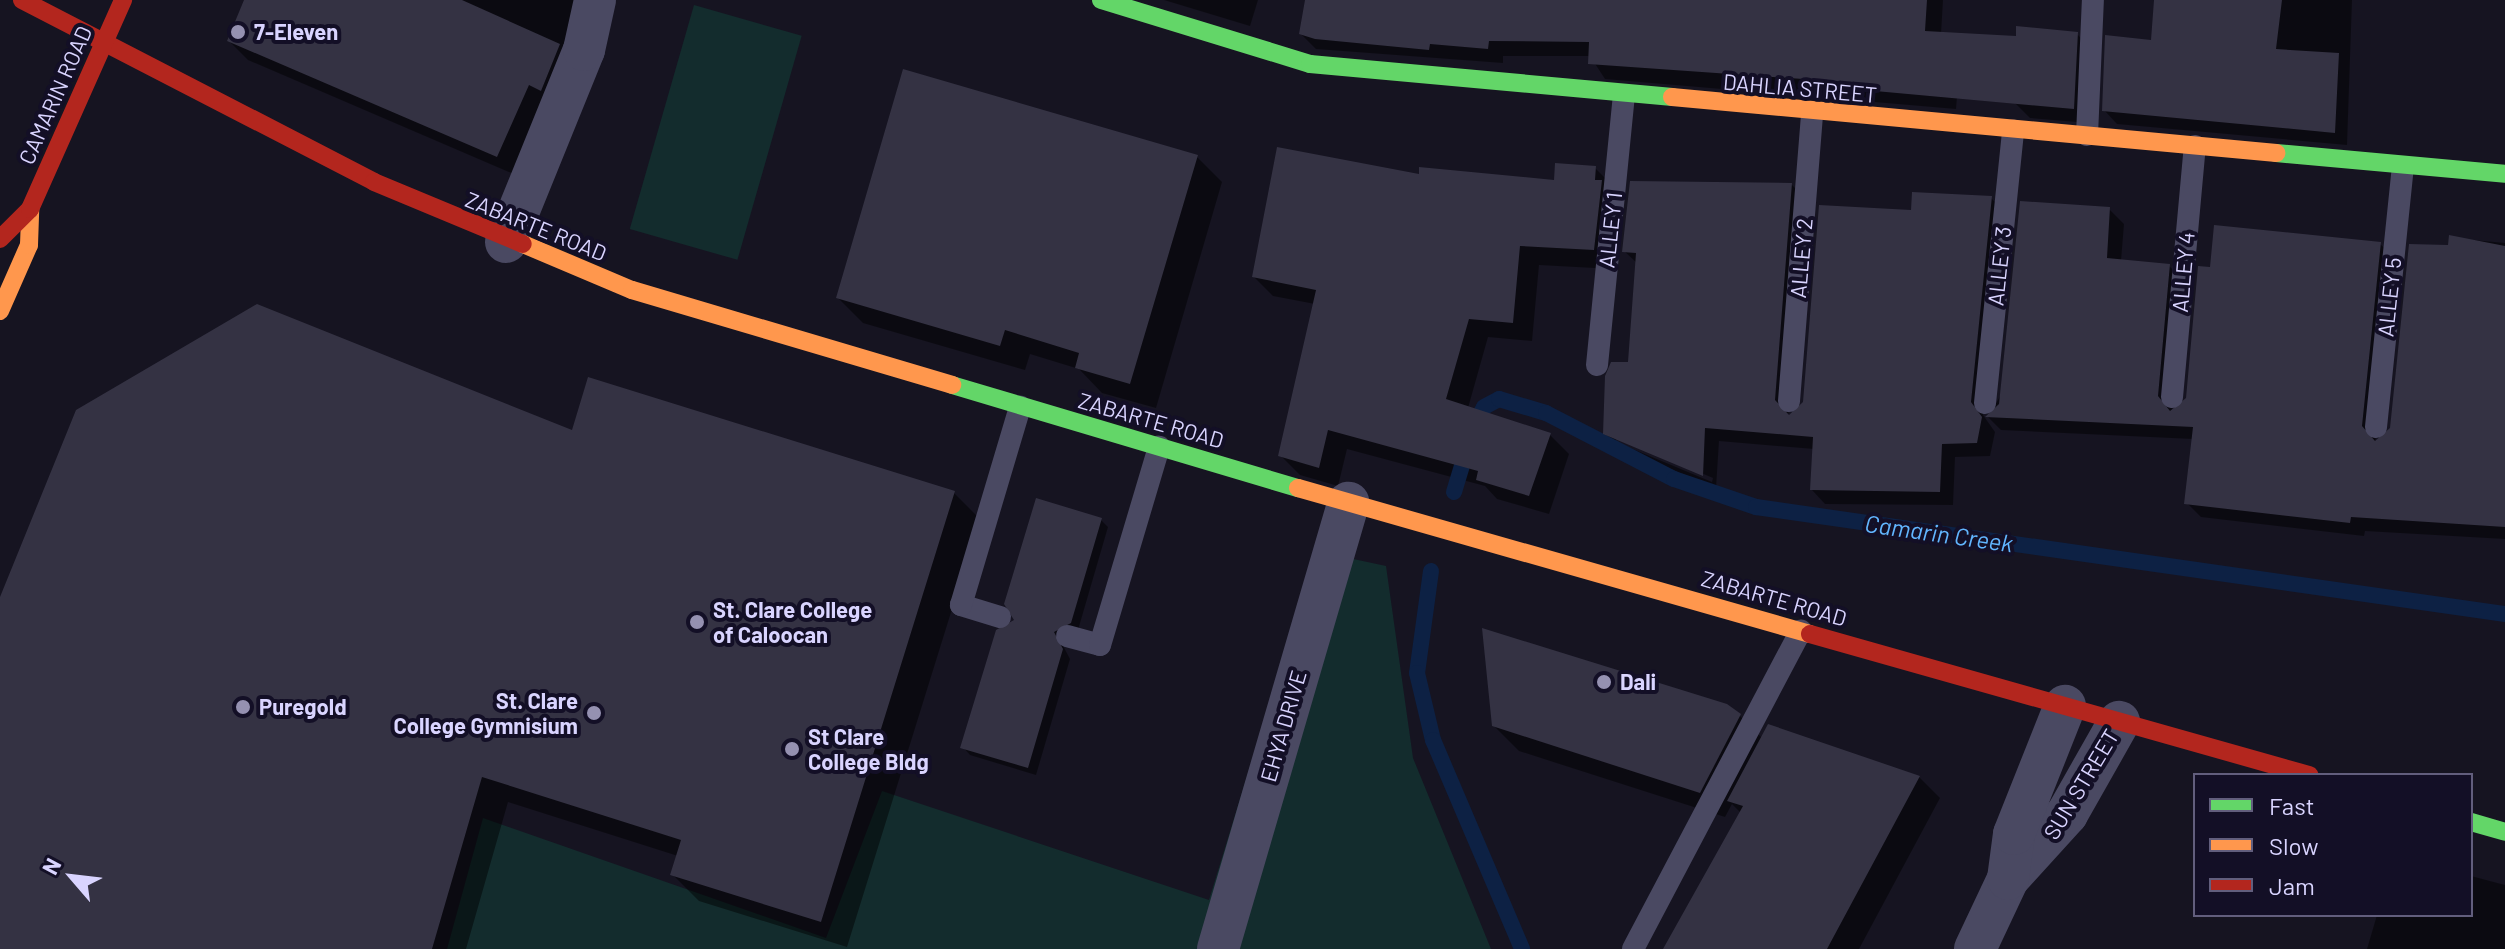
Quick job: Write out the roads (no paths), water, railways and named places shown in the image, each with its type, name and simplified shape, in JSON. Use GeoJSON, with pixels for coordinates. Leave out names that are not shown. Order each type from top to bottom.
{"type":"FeatureCollection","features":[{"type":"Feature","properties":{"kind":"main road","name":"ZABARTE ROAD"},"geometry":{"type":"LineString","coordinates":[[22,0],[506,242],[727,322],[1348,503],[2302,773]]}},
{"type":"Feature","properties":{"kind":"main road","name":"CAMARIN ROAD"},"geometry":{"type":"LineString","coordinates":[[0,239],[30,209],[123,0]]}},
{"type":"Feature","properties":{"kind":"main road","name":"DAHLIA STREET"},"geometry":{"type":"LineString","coordinates":[[1101,0],[1310,64],[1812,114],[2087,135],[2403,167],[2505,174]]}},
{"type":"Feature","properties":{"kind":"main road","name":"CAMARIN ROAD"},"geometry":{"type":"LineString","coordinates":[[0,311],[29,245],[30,209]]}},
{"type":"Feature","properties":{"kind":"main road"},"geometry":{"type":"LineString","coordinates":[[2473,823],[2505,832]]}},
{"type":"Feature","properties":{"kind":"street"},"geometry":{"type":"LineString","coordinates":[[506,242],[584,50],[595,0]]}},
{"type":"Feature","properties":{"kind":"street"},"geometry":{"type":"LineString","coordinates":[[584,50],[622,0]]}},
{"type":"Feature","properties":{"kind":"street","name":"EHYA DRIVE"},"geometry":{"type":"LineString","coordinates":[[1218,949],[1348,503]]}},
{"type":"Feature","properties":{"kind":"street","name":"SUN STREET"},"geometry":{"type":"LineString","coordinates":[[2008,879],[2014,834],[2065,706]]}},
{"type":"Feature","properties":{"kind":"street","name":"SUN STREET"},"geometry":{"type":"LineString","coordinates":[[1975,949],[2008,879],[2067,814],[2119,722]]}},
{"type":"Feature","properties":{"kind":"lane"},"geometry":{"type":"LineString","coordinates":[[2087,135],[2093,0]]}},
{"type":"Feature","properties":{"kind":"lane","name":"ALLEY 1"},"geometry":{"type":"LineString","coordinates":[[1597,365],[1624,96]]}},
{"type":"Feature","properties":{"kind":"lane","name":"ALLEY 2"},"geometry":{"type":"LineString","coordinates":[[1789,401],[1812,114]]}},
{"type":"Feature","properties":{"kind":"lane","name":"ALLEY 3"},"geometry":{"type":"LineString","coordinates":[[1985,403],[2013,130]]}},
{"type":"Feature","properties":{"kind":"lane","name":"ALLEY 4"},"geometry":{"type":"LineString","coordinates":[[2172,397],[2195,146]]}},
{"type":"Feature","properties":{"kind":"lane","name":"ALLEY 5"},"geometry":{"type":"LineString","coordinates":[[2376,427],[2403,167]]}},
{"type":"Feature","properties":{"kind":"lane"},"geometry":{"type":"LineString","coordinates":[[1000,617],[961,605],[1020,407]]}},
{"type":"Feature","properties":{"kind":"lane"},"geometry":{"type":"LineString","coordinates":[[1067,636],[1100,645],[1159,447]]}},
{"type":"Feature","properties":{"kind":"lane"},"geometry":{"type":"LineString","coordinates":[[1633,949],[1801,631]]}},
{"type":"Feature","properties":{"kind":"waterway","name":"Camarin Creek"},"geometry":{"type":"LineString","coordinates":[[1454,492],[1474,426],[1484,407],[1499,399],[1546,413],[1674,479],[1756,507],[2505,614]]}},
{"type":"Feature","properties":{"kind":"waterway","name":"Camarin Creek"},"geometry":{"type":"LineString","coordinates":[[1431,571],[1417,673],[1433,740],[1522,949]]}},
{"type":"Feature","properties":{"kind":"place","name":"7-Eleven"},"geometry":{"type":"Point","coordinates":[238,32]}},
{"type":"Feature","properties":{"kind":"place","name":"St. Clare College of Caloocan"},"geometry":{"type":"Point","coordinates":[697,622]}},
{"type":"Feature","properties":{"kind":"place","name":"Dali"},"geometry":{"type":"Point","coordinates":[1604,682]}},
{"type":"Feature","properties":{"kind":"place","name":"Puregold"},"geometry":{"type":"Point","coordinates":[243,707]}},
{"type":"Feature","properties":{"kind":"place","name":"St. Clare College Gymnisium"},"geometry":{"type":"Point","coordinates":[594,713]}},
{"type":"Feature","properties":{"kind":"place","name":"St Clare College Bldg"},"geometry":{"type":"Point","coordinates":[792,749]}}]}
